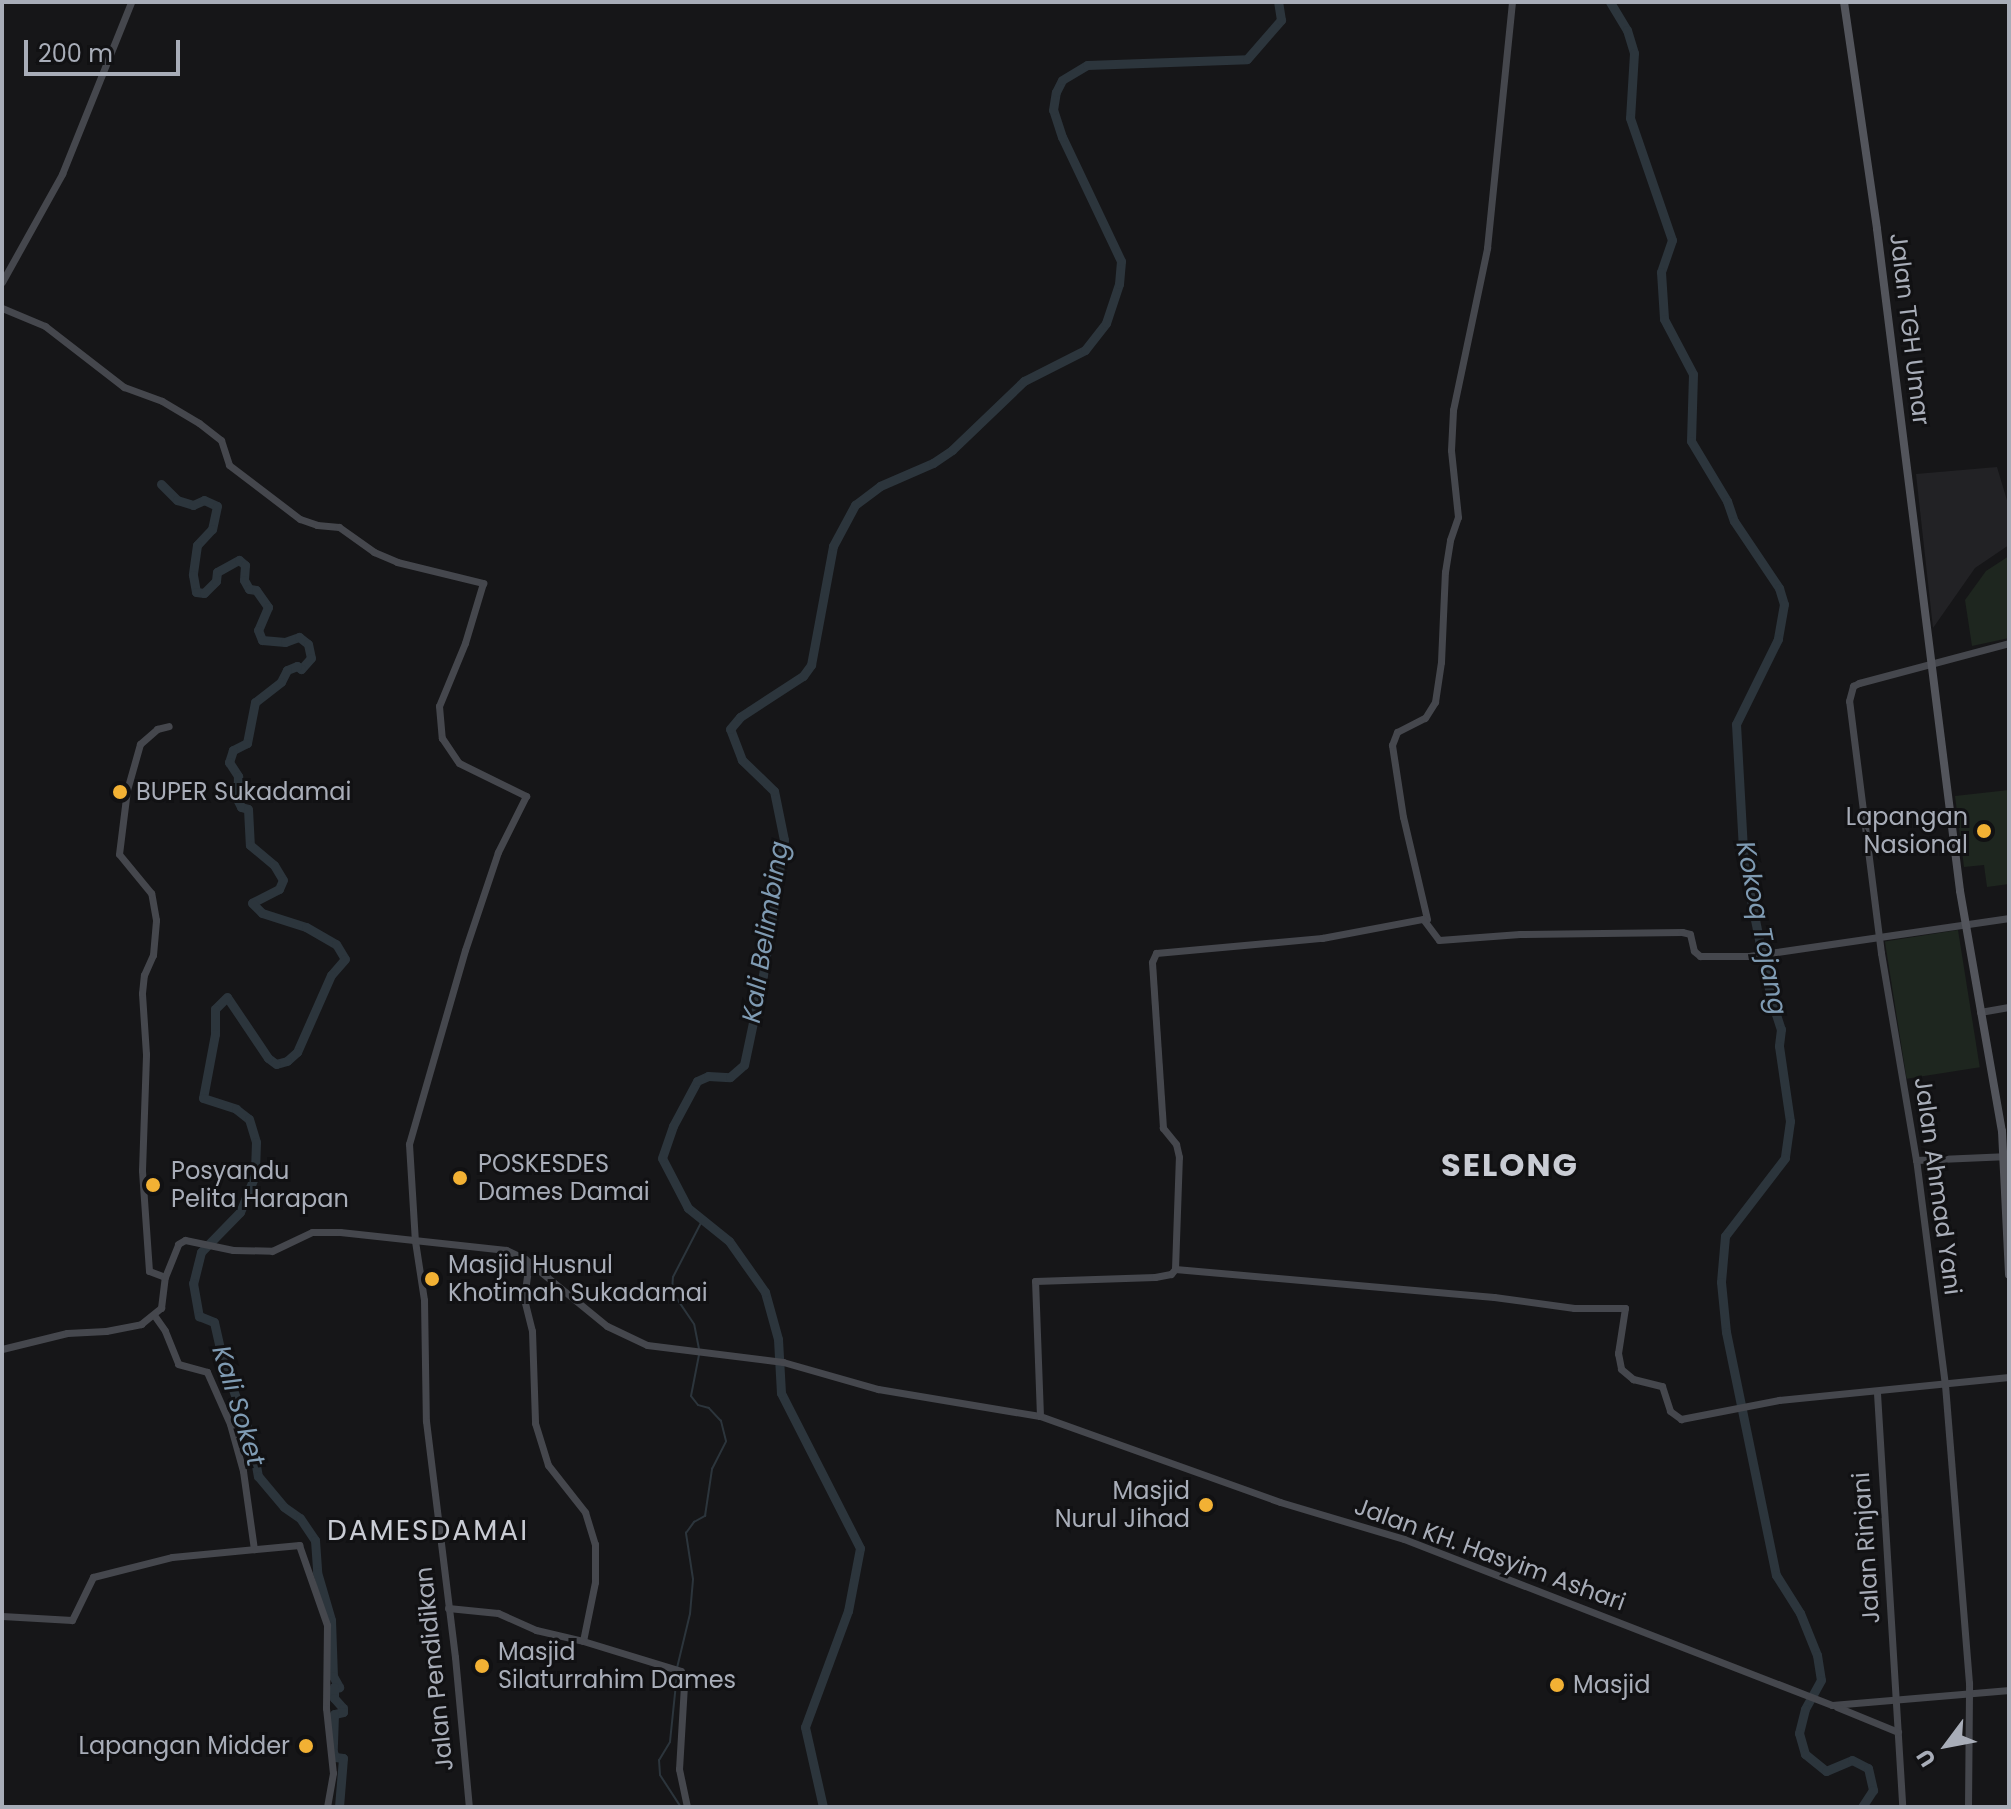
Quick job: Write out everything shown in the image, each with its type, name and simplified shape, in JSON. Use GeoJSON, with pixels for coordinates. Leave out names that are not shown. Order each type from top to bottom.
{"type":"FeatureCollection","features":[{"type":"Feature","properties":{"kind":"main road","name":"Jalan TGH Umar"},"geometry":{"type":"LineString","coordinates":[[1844,2],[1873,198],[1965,924],[2007,1156],[2009,1275]]}},
{"type":"Feature","properties":{"kind":"street"},"geometry":{"type":"LineString","coordinates":[[2,282],[62,174],[131,2]]}},
{"type":"Feature","properties":{"kind":"street"},"geometry":{"type":"LineString","coordinates":[[1512,2],[1487,248],[1453,410],[1451,450],[1458,517],[1450,540],[1445,572],[1435,702],[1425,718],[1397,732],[1392,745],[1403,817],[1427,919],[1439,940],[1520,934],[1682,932],[1690,934],[1694,951],[1700,956],[1749,956],[2009,918]]}},
{"type":"Feature","properties":{"kind":"street","name":"Jalan Pendidikan"},"geometry":{"type":"LineString","coordinates":[[2,308],[45,326],[124,387],[170,405],[199,423],[221,440],[229,465],[300,519],[317,525],[339,527],[374,552],[397,562],[482,581],[471,627],[439,706],[440,725],[447,749],[459,763],[526,795],[494,862],[413,1128],[410,1155],[415,1241],[424,1300],[426,1421],[469,1807]]}},
{"type":"Feature","properties":{"kind":"street"},"geometry":{"type":"LineString","coordinates":[[1932,662],[2009,643]]}},
{"type":"Feature","properties":{"kind":"street","name":"Jalan Ahmad Yani"},"geometry":{"type":"LineString","coordinates":[[1932,662],[1853,686],[1850,710],[1880,938],[1916,1160],[1945,1385],[1970,1694],[1968,1807]]}},
{"type":"Feature","properties":{"kind":"street"},"geometry":{"type":"LineString","coordinates":[[2,1349],[67,1333],[131,1328],[154,1315],[162,1304],[165,1277],[149,1271],[142,1170],[146,1054],[142,993],[153,955],[156,920],[151,893],[119,854],[127,790],[140,744],[157,729],[169,726]]}},
{"type":"Feature","properties":{"kind":"street"},"geometry":{"type":"LineString","coordinates":[[1040,1416],[1036,1280],[1095,1281],[1155,1277],[1171,1274],[1175,1269],[1179,1157],[1162,1123],[1153,956],[1162,952],[1322,938],[1427,919]]}},
{"type":"Feature","properties":{"kind":"street"},"geometry":{"type":"LineString","coordinates":[[1980,1012],[2009,1007]]}},
{"type":"Feature","properties":{"kind":"street"},"geometry":{"type":"LineString","coordinates":[[1916,1160],[2007,1156]]}},
{"type":"Feature","properties":{"kind":"street","name":"Jalan KH. Hasyim Ashari"},"geometry":{"type":"LineString","coordinates":[[165,1277],[178,1244],[193,1241],[233,1250],[272,1251],[312,1232],[512,1251],[607,1326],[647,1345],[781,1362],[878,1389],[967,1401],[1040,1416],[1280,1502],[1404,1539],[1898,1732]]}},
{"type":"Feature","properties":{"kind":"street"},"geometry":{"type":"LineString","coordinates":[[529,1262],[524,1299],[532,1331],[535,1423],[548,1465],[585,1512],[595,1544],[595,1582],[583,1641]]}},
{"type":"Feature","properties":{"kind":"street"},"geometry":{"type":"LineString","coordinates":[[1175,1269],[1494,1297],[1574,1308],[1625,1308],[1618,1353],[1624,1373],[1633,1379],[1662,1386],[1670,1411],[1677,1417],[1725,1412],[1746,1406],[2009,1377]]}},
{"type":"Feature","properties":{"kind":"street"},"geometry":{"type":"LineString","coordinates":[[154,1315],[165,1331],[178,1364],[207,1372],[230,1424],[243,1471],[254,1549]]}},
{"type":"Feature","properties":{"kind":"street","name":"Jalan Rinjani"},"geometry":{"type":"LineString","coordinates":[[1877,1393],[1902,1807]]}},
{"type":"Feature","properties":{"kind":"street"},"geometry":{"type":"LineString","coordinates":[[2,1616],[73,1620],[93,1577],[158,1559],[300,1546],[325,1612],[327,1733],[333,1773],[327,1807]]}},
{"type":"Feature","properties":{"kind":"street"},"geometry":{"type":"LineString","coordinates":[[448,1608],[498,1613],[536,1630],[681,1671],[684,1685],[679,1769],[687,1807]]}},
{"type":"Feature","properties":{"kind":"street","name":"Jalan KH. Hasyim Ashari"},"geometry":{"type":"LineString","coordinates":[[1829,1703],[1896,1701],[2009,1690]]}},
{"type":"Feature","properties":{"kind":"shaded area"},"geometry":{"type":"Polygon","coordinates":[[[1997,467],[2009,507],[2009,545],[1975,568],[1933,628],[1916,474],[1997,467]]]}},
{"type":"Feature","properties":{"kind":"shaded area"},"geometry":{"type":"Polygon","coordinates":[[[2009,556],[2009,638],[1972,646],[1965,600],[1986,571],[2009,556]]]}},
{"type":"Feature","properties":{"kind":"shaded area","name":"Lapangan Nasional"},"geometry":{"type":"Polygon","coordinates":[[[2009,790],[2009,884],[1987,887],[1984,865],[1964,867],[1955,796],[2009,790]]]}},
{"type":"Feature","properties":{"kind":"shaded area"},"geometry":{"type":"Polygon","coordinates":[[[1958,930],[1980,1067],[1907,1079],[1885,942],[1958,930]]]}},
{"type":"Feature","properties":{"kind":"waterway","name":"Kali Belimbing"},"geometry":{"type":"LineString","coordinates":[[823,1807],[805,1727],[848,1611],[860,1548],[781,1393],[778,1339],[765,1292],[729,1241],[688,1208],[662,1158],[673,1126],[697,1081],[708,1076],[730,1077],[744,1065],[763,975],[784,840],[774,791],[742,760],[730,729],[740,717],[803,676],[811,665],[833,546],[855,505],[880,486],[933,463],[952,450],[1024,381],[1085,350],[1106,323],[1119,284],[1121,261],[1062,137],[1053,110],[1062,80],[1087,65],[1247,59],[1281,20],[1278,2]]}},
{"type":"Feature","properties":{"kind":"waterway","name":"Kokoq Tojang"},"geometry":{"type":"LineString","coordinates":[[1610,2],[1627,30],[1634,53],[1630,118],[1672,240],[1661,272],[1664,319],[1693,374],[1691,441],[1727,501],[1734,521],[1779,588],[1784,604],[1778,639],[1736,724],[1744,865],[1771,999],[1781,1029],[1779,1046],[1790,1121],[1785,1158],[1725,1236],[1721,1282],[1726,1332],[1776,1575],[1800,1613],[1817,1655],[1821,1680],[1805,1709],[1799,1733],[1805,1754],[1826,1771],[1852,1760],[1868,1768],[1873,1790],[1862,1807]]}},
{"type":"Feature","properties":{"kind":"waterway","name":"Kali Soket"},"geometry":{"type":"LineString","coordinates":[[161,484],[177,500],[193,505],[204,500],[217,506],[212,529],[197,545],[193,575],[196,592],[204,593],[216,581],[217,572],[239,560],[245,565],[244,580],[249,589],[256,590],[268,607],[258,630],[262,640],[285,642],[299,637],[308,644],[311,658],[301,669],[297,666],[287,670],[281,682],[255,702],[247,743],[233,750],[229,762],[238,776],[237,799],[241,807],[248,809],[250,845],[274,865],[283,880],[279,889],[252,903],[262,913],[306,927],[336,944],[345,959],[331,975],[297,1052],[287,1061],[276,1064],[268,1058],[227,997],[215,1009],[215,1034],[203,1098],[236,1109],[249,1119],[256,1142],[255,1175],[240,1212],[201,1252],[193,1283],[199,1316],[214,1322],[224,1366],[251,1437],[258,1476],[284,1507],[300,1518],[315,1540],[317,1572],[331,1620],[333,1676],[339,1687],[334,1687],[334,1698],[343,1708],[343,1712],[334,1714],[333,1752],[335,1757],[343,1758],[339,1807]]}},
{"type":"Feature","properties":{"kind":"waterway"},"geometry":{"type":"LineString","coordinates":[[699,1349],[694,1324],[672,1291],[673,1277],[703,1219]]}},
{"type":"Feature","properties":{"kind":"waterway"},"geometry":{"type":"LineString","coordinates":[[677,1668],[690,1614],[693,1579],[686,1533],[694,1522],[705,1516],[712,1469],[726,1441],[721,1421],[709,1408],[698,1405],[691,1396],[699,1355]]}},
{"type":"Feature","properties":{"kind":"waterway"},"geometry":{"type":"LineString","coordinates":[[677,1674],[670,1742],[659,1760],[660,1775],[681,1807]]}},
{"type":"Feature","properties":{"kind":"place","name":"BUPER Sukadamai"},"geometry":{"type":"Point","coordinates":[120,792]}},
{"type":"Feature","properties":{"kind":"place","name":"Lapangan Nasional"},"geometry":{"type":"Point","coordinates":[1984,831]}},
{"type":"Feature","properties":{"kind":"place","name":"POSKESDES Dames Damai"},"geometry":{"type":"Point","coordinates":[460,1178]}},
{"type":"Feature","properties":{"kind":"place","name":"Posyandu Pelita Harapan"},"geometry":{"type":"Point","coordinates":[153,1185]}},
{"type":"Feature","properties":{"kind":"place","name":"Masjid Husnul Khotimah Sukadamai"},"geometry":{"type":"Point","coordinates":[432,1279]}},
{"type":"Feature","properties":{"kind":"place","name":"Masjid Nurul Jihad"},"geometry":{"type":"Point","coordinates":[1206,1505]}},
{"type":"Feature","properties":{"kind":"place","name":"Masjid Silaturrahim Dames"},"geometry":{"type":"Point","coordinates":[482,1666]}},
{"type":"Feature","properties":{"kind":"place","name":"Masjid"},"geometry":{"type":"Point","coordinates":[1557,1685]}},
{"type":"Feature","properties":{"kind":"place","name":"Lapangan Midder"},"geometry":{"type":"Point","coordinates":[306,1746]}},
{"type":"Feature","properties":{"kind":"district","name":"SELONG"},"geometry":{"type":"Point","coordinates":[1510,1165]}},
{"type":"Feature","properties":{"kind":"district","name":"DAMESDAMAI"},"geometry":{"type":"Point","coordinates":[428,1531]}}]}
